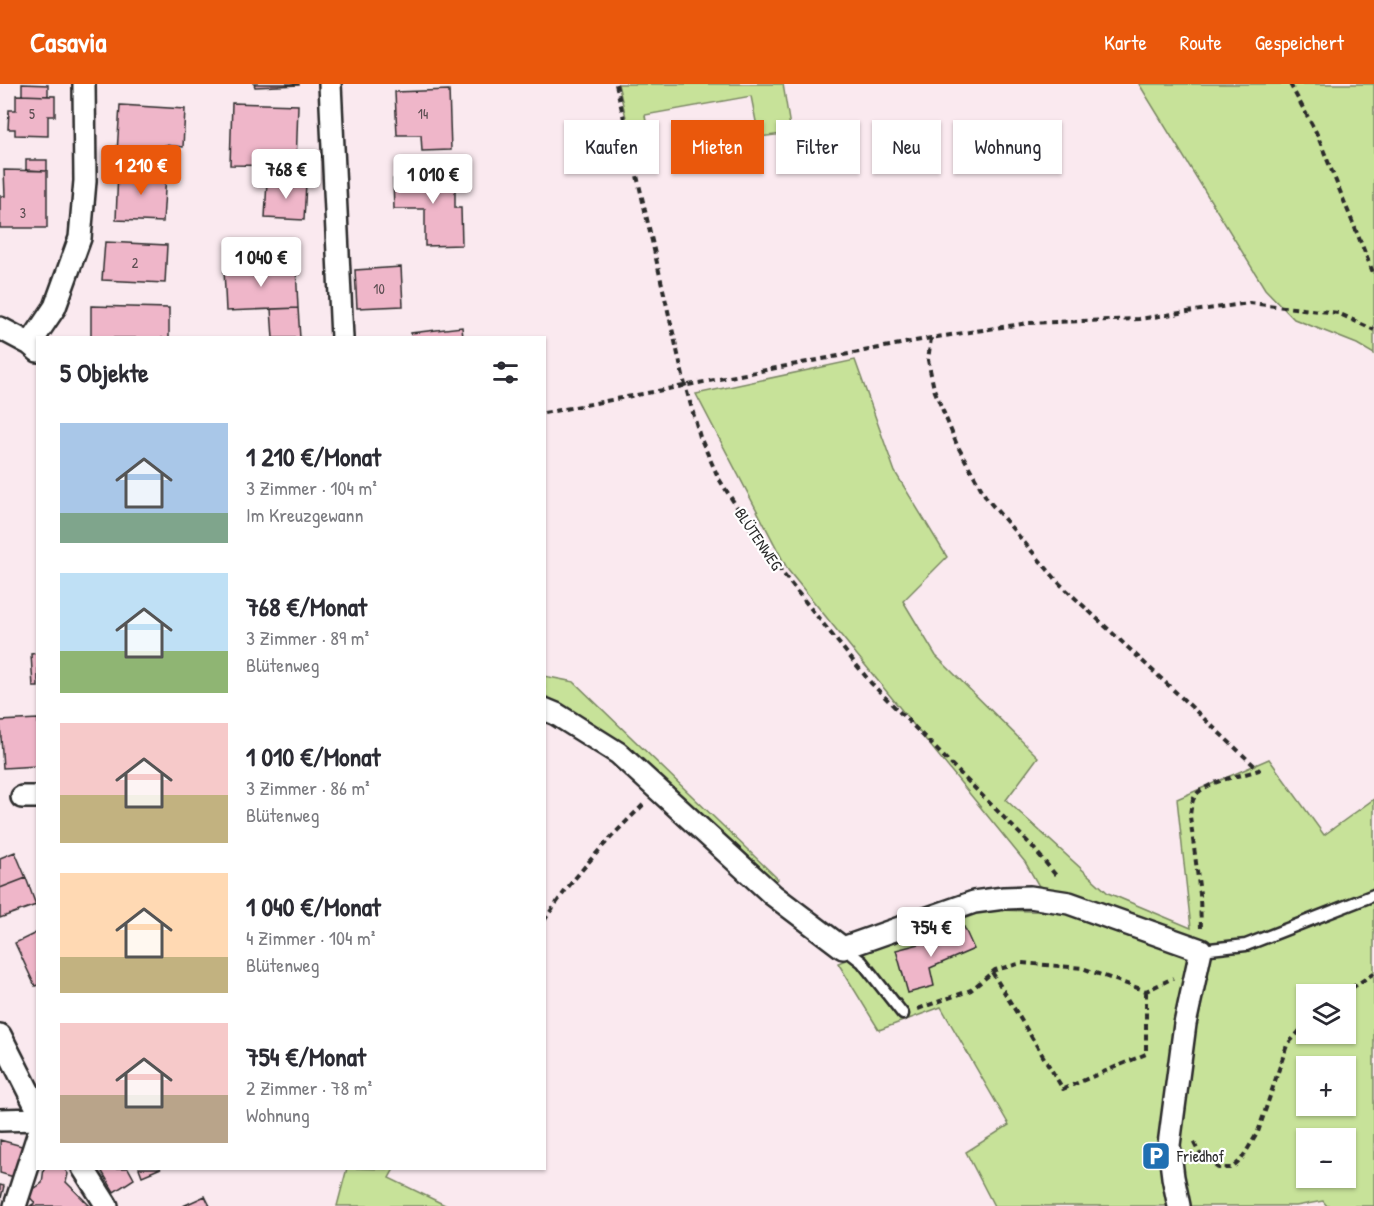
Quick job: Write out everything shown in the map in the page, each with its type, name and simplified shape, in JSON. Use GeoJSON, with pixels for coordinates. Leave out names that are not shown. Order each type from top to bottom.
{"type":"FeatureCollection","features":[{"type":"Feature","properties":{"kind":"street"},"geometry":{"type":"LineString","coordinates":[[40,336],[55,307],[80,238],[85,181],[84,84]]}},
{"type":"Feature","properties":{"kind":"street"},"geometry":{"type":"LineString","coordinates":[[330,84],[342,336]]}},
{"type":"Feature","properties":{"kind":"street"},"geometry":{"type":"LineString","coordinates":[[0,328],[34,348]]}},
{"type":"Feature","properties":{"kind":"street"},"geometry":{"type":"LineString","coordinates":[[546,711],[556,714],[618,753],[773,895],[843,948],[975,902],[1030,897],[1069,903],[1200,959],[1185,1024],[1169,1145],[1179,1206]]}},
{"type":"Feature","properties":{"kind":"street"},"geometry":{"type":"LineString","coordinates":[[0,1035],[36,1106]]}},
{"type":"Feature","properties":{"kind":"street"},"geometry":{"type":"LineString","coordinates":[[0,1120],[36,1119]]}},
{"type":"Feature","properties":{"kind":"street"},"geometry":{"type":"LineString","coordinates":[[15,1206],[36,1141]]}},
{"type":"Feature","properties":{"kind":"street"},"geometry":{"type":"LineString","coordinates":[[84,1170],[107,1206]]}},
{"type":"Feature","properties":{"kind":"lane"},"geometry":{"type":"LineString","coordinates":[[1200,959],[1246,945],[1374,895]]}},
{"type":"Feature","properties":{"kind":"lane"},"geometry":{"type":"LineString","coordinates":[[843,948],[862,962],[903,1014]]}},
{"type":"Feature","properties":{"kind":"path","name":"BLÜTENWEG"},"geometry":{"type":"LineString","coordinates":[[616,84],[685,385],[700,437],[719,479],[758,540],[787,579],[872,683],[1032,846],[1062,882],[1069,903]]}},
{"type":"Feature","properties":{"kind":"path"},"geometry":{"type":"LineString","coordinates":[[1290,84],[1316,132],[1374,275]]}},
{"type":"Feature","properties":{"kind":"path"},"geometry":{"type":"LineString","coordinates":[[546,413],[931,338],[1028,323],[1139,319],[1249,303],[1338,313],[1374,330]]}},
{"type":"Feature","properties":{"kind":"path"},"geometry":{"type":"LineString","coordinates":[[931,338],[928,360],[934,389],[957,445],[987,499],[1060,584],[1259,770],[1198,791],[1191,804],[1190,816],[1200,894],[1200,959],[1146,991]]}},
{"type":"Feature","properties":{"kind":"path"},"geometry":{"type":"LineString","coordinates":[[546,918],[564,891],[613,834],[659,790]]}},
{"type":"Feature","properties":{"kind":"path"},"geometry":{"type":"LineString","coordinates":[[903,1014],[970,990],[992,972],[1022,963],[1082,968],[1146,991]]}},
{"type":"Feature","properties":{"kind":"path"},"geometry":{"type":"LineString","coordinates":[[992,972],[1063,1089],[1146,1054],[1146,991]]}},
{"type":"Feature","properties":{"kind":"path"},"geometry":{"type":"LineString","coordinates":[[1356,986],[1374,973]]}},
{"type":"Feature","properties":{"kind":"path"},"geometry":{"type":"LineString","coordinates":[[1199,1153],[1218,1168],[1232,1168],[1241,1160],[1262,1123],[1287,1045],[1296,1035]]}},
{"type":"Feature","properties":{"kind":"green space"},"geometry":{"type":"Polygon","coordinates":[[[618,84],[783,84],[789,120],[776,120],[776,135],[764,136],[764,120],[756,120],[751,96],[645,115],[646,120],[627,120],[618,84]]]}},
{"type":"Feature","properties":{"kind":"green space"},"geometry":{"type":"Polygon","coordinates":[[[1139,84],[1374,84],[1374,354],[1357,344],[1294,319],[1265,289],[1139,84]]]}},
{"type":"Feature","properties":{"kind":"green space"},"geometry":{"type":"Polygon","coordinates":[[[855,360],[895,472],[947,557],[903,601],[936,656],[1038,757],[1006,800],[1108,893],[1191,928],[1177,799],[1269,759],[1324,835],[1374,799],[1374,1206],[1327,1206],[1323,1201],[1296,1206],[994,1206],[966,1152],[1009,1125],[941,1007],[879,1030],[838,963],[974,909],[1054,912],[1025,862],[788,570],[696,394],[855,360]]]}},
{"type":"Feature","properties":{"kind":"green space"},"geometry":{"type":"Polygon","coordinates":[[[546,676],[574,682],[778,879],[773,885],[624,744],[546,697],[546,676]]]}},
{"type":"Feature","properties":{"kind":"green space"},"geometry":{"type":"Polygon","coordinates":[[[346,1170],[393,1170],[389,1178],[447,1206],[337,1206],[346,1170]]]}},
{"type":"Feature","properties":{"kind":"building"},"geometry":{"type":"Polygon","coordinates":[[[22,84],[48,85],[48,96],[22,95],[22,84]]]}},
{"type":"Feature","properties":{"kind":"building"},"geometry":{"type":"Polygon","coordinates":[[[254,84],[299,84],[299,85],[255,87],[254,84]]]}},
{"type":"Feature","properties":{"kind":"building"},"geometry":{"type":"Polygon","coordinates":[[[449,90],[451,150],[422,151],[421,135],[397,135],[395,92],[449,90]]]}},
{"type":"Feature","properties":{"kind":"building"},"geometry":{"type":"Polygon","coordinates":[[[16,95],[55,96],[55,116],[48,116],[48,136],[15,135],[15,129],[8,129],[9,110],[16,110],[16,95]]]}},
{"type":"Feature","properties":{"kind":"building"},"geometry":{"type":"Polygon","coordinates":[[[232,103],[298,105],[296,166],[230,165],[232,103]]]}},
{"type":"Feature","properties":{"kind":"building"},"geometry":{"type":"Polygon","coordinates":[[[120,105],[185,109],[183,147],[165,145],[164,156],[117,153],[120,105]]]}},
{"type":"Feature","properties":{"kind":"building"},"geometry":{"type":"Polygon","coordinates":[[[26,160],[47,160],[47,171],[26,170],[26,160]]]}},
{"type":"Feature","properties":{"kind":"building"},"geometry":{"type":"Polygon","coordinates":[[[455,169],[455,208],[461,208],[462,245],[425,246],[425,209],[394,209],[393,179],[417,179],[417,170],[455,169]]]}},
{"type":"Feature","properties":{"kind":"building"},"geometry":{"type":"Polygon","coordinates":[[[4,170],[47,171],[47,228],[0,228],[0,196],[5,196],[4,170]]]}},
{"type":"Feature","properties":{"kind":"building"},"geometry":{"type":"Polygon","coordinates":[[[118,170],[166,173],[163,222],[116,220],[118,170]]]}},
{"type":"Feature","properties":{"kind":"building"},"geometry":{"type":"Polygon","coordinates":[[[267,181],[306,183],[304,220],[265,218],[267,181]]]}},
{"type":"Feature","properties":{"kind":"building"},"geometry":{"type":"Polygon","coordinates":[[[105,242],[167,245],[165,283],[102,280],[105,242]]]}},
{"type":"Feature","properties":{"kind":"building"},"geometry":{"type":"Polygon","coordinates":[[[296,266],[298,308],[226,311],[224,269],[296,266]]]}},
{"type":"Feature","properties":{"kind":"building"},"geometry":{"type":"Polygon","coordinates":[[[401,267],[403,306],[357,308],[355,270],[401,267]]]}},
{"type":"Feature","properties":{"kind":"building"},"geometry":{"type":"Polygon","coordinates":[[[91,306],[169,308],[169,336],[91,336],[91,306]]]}},
{"type":"Feature","properties":{"kind":"building"},"geometry":{"type":"Polygon","coordinates":[[[298,308],[300,336],[273,336],[271,309],[298,308]]]}},
{"type":"Feature","properties":{"kind":"building"},"geometry":{"type":"Polygon","coordinates":[[[462,327],[463,336],[412,336],[411,333],[462,327]]]}},
{"type":"Feature","properties":{"kind":"building"},"geometry":{"type":"Polygon","coordinates":[[[36,653],[36,687],[33,687],[31,654],[36,653]]]}},
{"type":"Feature","properties":{"kind":"building"},"geometry":{"type":"Polygon","coordinates":[[[36,719],[36,766],[3,768],[0,721],[36,719]]]}},
{"type":"Feature","properties":{"kind":"building"},"geometry":{"type":"Polygon","coordinates":[[[15,852],[26,878],[0,888],[0,858],[15,852]]]}},
{"type":"Feature","properties":{"kind":"building"},"geometry":{"type":"Polygon","coordinates":[[[26,878],[36,905],[0,918],[0,888],[26,878]]]}},
{"type":"Feature","properties":{"kind":"building"},"geometry":{"type":"Polygon","coordinates":[[[964,927],[974,949],[930,968],[934,986],[908,993],[896,950],[923,943],[964,927]]]}},
{"type":"Feature","properties":{"kind":"building"},"geometry":{"type":"Polygon","coordinates":[[[36,933],[36,986],[35,986],[15,943],[36,933]]]}},
{"type":"Feature","properties":{"kind":"building"},"geometry":{"type":"Polygon","coordinates":[[[0,1140],[22,1146],[14,1177],[0,1173],[0,1140]]]}},
{"type":"Feature","properties":{"kind":"building"},"geometry":{"type":"Polygon","coordinates":[[[44,1170],[65,1170],[68,1174],[66,1182],[90,1206],[30,1206],[35,1203],[27,1194],[42,1183],[44,1170]]]}},
{"type":"Feature","properties":{"kind":"building"},"geometry":{"type":"Polygon","coordinates":[[[101,1170],[129,1170],[134,1179],[114,1192],[101,1170]]]}},
{"type":"Feature","properties":{"kind":"building"},"geometry":{"type":"Polygon","coordinates":[[[140,1170],[156,1170],[142,1176],[140,1170]]]}},
{"type":"Feature","properties":{"kind":"building"},"geometry":{"type":"Polygon","coordinates":[[[0,1185],[4,1186],[0,1202],[0,1185]]]}},
{"type":"Feature","properties":{"kind":"building"},"geometry":{"type":"Polygon","coordinates":[[[205,1196],[210,1206],[183,1206],[205,1196]]]}},
{"type":"Feature","properties":{"kind":"place","name":"Friedhof"},"geometry":{"type":"Point","coordinates":[1156,1156]}}]}
